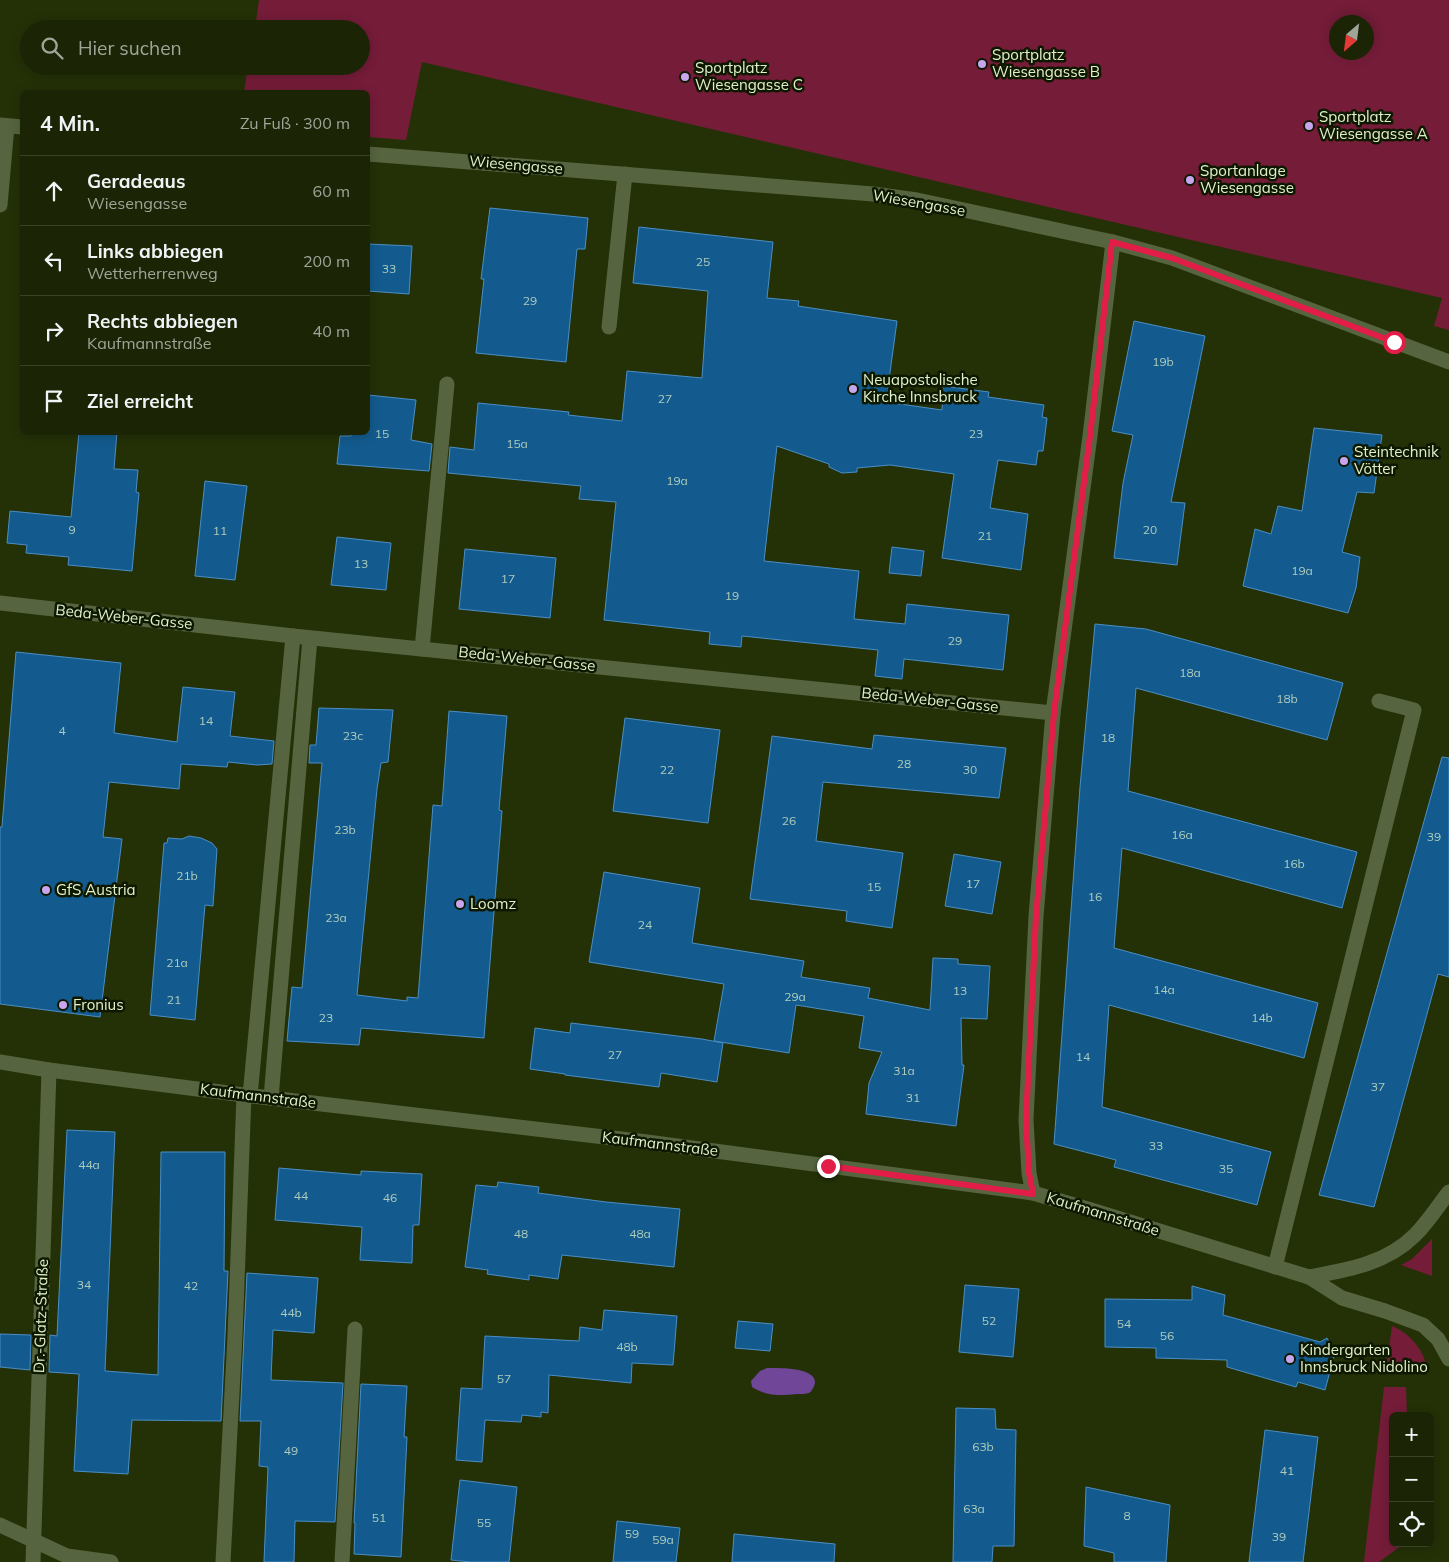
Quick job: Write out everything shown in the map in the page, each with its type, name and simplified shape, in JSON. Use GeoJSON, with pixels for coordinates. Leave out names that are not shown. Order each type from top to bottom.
{"type":"FeatureCollection","features":[{"type":"Feature","properties":{"kind":"street"},"geometry":{"type":"LineString","coordinates":[[0,205],[3,126],[20,127]]}},
{"type":"Feature","properties":{"kind":"street","name":"Wiesengasse"},"geometry":{"type":"LineString","coordinates":[[370,154],[873,194],[917,200],[1112,242],[1172,258],[1449,362]]}},
{"type":"Feature","properties":{"kind":"street"},"geometry":{"type":"LineString","coordinates":[[609,327],[625,174]]}},
{"type":"Feature","properties":{"kind":"street"},"geometry":{"type":"LineString","coordinates":[[1033,1194],[1029,1173],[1026,1120],[1036,916],[1054,713],[1090,436],[1112,242]]}},
{"type":"Feature","properties":{"kind":"street"},"geometry":{"type":"LineString","coordinates":[[422,649],[447,384]]}},
{"type":"Feature","properties":{"kind":"street","name":"Beda-Weber-Gasse"},"geometry":{"type":"LineString","coordinates":[[0,603],[310,638],[1054,713]]}},
{"type":"Feature","properties":{"kind":"street"},"geometry":{"type":"LineString","coordinates":[[223,1562],[247,1095],[293,636]]}},
{"type":"Feature","properties":{"kind":"street"},"geometry":{"type":"LineString","coordinates":[[271,1098],[310,638]]}},
{"type":"Feature","properties":{"kind":"street"},"geometry":{"type":"LineString","coordinates":[[1276,1267],[1414,710],[1380,701]]}},
{"type":"Feature","properties":{"kind":"street","name":"Kaufmannstraße"},"geometry":{"type":"LineString","coordinates":[[0,1062],[271,1098],[647,1142],[1033,1194],[1309,1277]]}},
{"type":"Feature","properties":{"kind":"street","name":"Dr.-Glatz-Straße"},"geometry":{"type":"LineString","coordinates":[[33,1562],[49,1070]]}},
{"type":"Feature","properties":{"kind":"street"},"geometry":{"type":"LineString","coordinates":[[1309,1277],[1360,1267],[1392,1253],[1416,1235],[1449,1192]]}},
{"type":"Feature","properties":{"kind":"street"},"geometry":{"type":"LineString","coordinates":[[1309,1277],[1342,1298],[1386,1311],[1423,1325],[1438,1339],[1449,1359]]}},
{"type":"Feature","properties":{"kind":"street"},"geometry":{"type":"LineString","coordinates":[[342,1562],[355,1329]]}},
{"type":"Feature","properties":{"kind":"street"},"geometry":{"type":"LineString","coordinates":[[0,1525],[67,1556],[111,1562]]}},
{"type":"Feature","properties":{"kind":"shaded area","name":"Sportanlage Wiesengasse"},"geometry":{"type":"Polygon","coordinates":[[[259,0],[1449,0],[1449,330],[1434,326],[1442,298],[422,62],[406,140],[370,137],[370,90],[244,90],[247,75],[370,75],[370,20],[256,20],[259,0]]]}},
{"type":"Feature","properties":{"kind":"shaded area"},"geometry":{"type":"Polygon","coordinates":[[[1432,1239],[1432,1276],[1401,1265],[1412,1259],[1432,1239]]]}},
{"type":"Feature","properties":{"kind":"shaded area"},"geometry":{"type":"Polygon","coordinates":[[[1392,1326],[1405,1333],[1415,1343],[1423,1355],[1428,1370],[1386,1370],[1392,1326]]]}},
{"type":"Feature","properties":{"kind":"shaded area"},"geometry":{"type":"Polygon","coordinates":[[[767,1368],[803,1371],[814,1378],[814,1386],[809,1393],[785,1395],[768,1394],[752,1387],[751,1381],[760,1371],[767,1368]]]}},
{"type":"Feature","properties":{"kind":"shaded area"},"geometry":{"type":"Polygon","coordinates":[[[1384,1387],[1406,1387],[1407,1412],[1389,1412],[1389,1547],[1400,1547],[1379,1562],[1364,1562],[1384,1387]]]}},
{"type":"Feature","properties":{"kind":"building"},"geometry":{"type":"Polygon","coordinates":[[[490,208],[588,218],[585,249],[577,249],[566,362],[476,353],[484,279],[481,279],[490,208]]]}},
{"type":"Feature","properties":{"kind":"building"},"geometry":{"type":"Polygon","coordinates":[[[639,227],[773,242],[767,298],[799,301],[798,306],[897,321],[886,402],[942,410],[943,386],[989,392],[988,397],[1044,405],[1042,417],[1047,418],[1043,451],[1038,451],[1036,465],[998,460],[990,508],[1028,514],[1021,570],[942,558],[954,474],[890,465],[857,468],[857,472],[842,473],[829,467],[829,464],[777,446],[764,561],[859,571],[854,619],[905,624],[907,604],[1009,615],[1003,670],[904,659],[902,679],[875,676],[878,650],[742,636],[741,647],[709,644],[710,632],[604,620],[616,502],[579,499],[581,486],[448,473],[450,447],[474,450],[478,403],[569,412],[568,415],[622,421],[627,371],[702,378],[708,291],[633,283],[639,227]]]}},
{"type":"Feature","properties":{"kind":"building"},"geometry":{"type":"Polygon","coordinates":[[[370,244],[412,246],[409,294],[370,291],[370,244]]]}},
{"type":"Feature","properties":{"kind":"building"},"geometry":{"type":"Polygon","coordinates":[[[1134,321],[1205,336],[1171,502],[1185,503],[1177,565],[1114,558],[1123,483],[1133,435],[1112,431],[1134,321]]]}},
{"type":"Feature","properties":{"kind":"building"},"geometry":{"type":"Polygon","coordinates":[[[370,395],[416,400],[411,440],[432,444],[429,471],[337,464],[340,436],[370,435],[370,395]]]}},
{"type":"Feature","properties":{"kind":"building"},"geometry":{"type":"Polygon","coordinates":[[[1314,428],[1382,435],[1374,493],[1357,492],[1342,552],[1360,557],[1356,588],[1348,613],[1243,586],[1255,529],[1271,534],[1278,506],[1302,511],[1314,428]]]}},
{"type":"Feature","properties":{"kind":"building"},"geometry":{"type":"Polygon","coordinates":[[[79,435],[117,435],[114,469],[138,470],[136,492],[139,493],[132,571],[68,565],[69,557],[26,553],[27,545],[7,543],[10,511],[71,517],[79,435]]]}},
{"type":"Feature","properties":{"kind":"building"},"geometry":{"type":"Polygon","coordinates":[[[205,481],[247,486],[235,580],[195,576],[205,481]]]}},
{"type":"Feature","properties":{"kind":"building"},"geometry":{"type":"Polygon","coordinates":[[[337,537],[391,543],[386,590],[331,585],[337,537]]]}},
{"type":"Feature","properties":{"kind":"building"},"geometry":{"type":"Polygon","coordinates":[[[892,547],[924,551],[921,576],[889,573],[892,547]]]}},
{"type":"Feature","properties":{"kind":"building"},"geometry":{"type":"Polygon","coordinates":[[[465,549],[556,558],[550,618],[459,609],[465,549]]]}},
{"type":"Feature","properties":{"kind":"building"},"geometry":{"type":"Polygon","coordinates":[[[1095,624],[1146,629],[1343,683],[1327,740],[1136,688],[1128,791],[1357,852],[1342,908],[1122,848],[1114,948],[1318,1003],[1304,1058],[1109,1005],[1102,1107],[1271,1152],[1257,1205],[1114,1167],[1116,1160],[1054,1144],[1080,787],[1095,624]]]}},
{"type":"Feature","properties":{"kind":"building"},"geometry":{"type":"Polygon","coordinates":[[[16,652],[121,663],[114,733],[177,742],[183,687],[235,692],[230,736],[274,741],[272,764],[257,765],[228,762],[227,767],[181,764],[179,789],[109,782],[103,837],[122,839],[100,1017],[0,1004],[0,827],[2,827],[16,652]]]}},
{"type":"Feature","properties":{"kind":"building"},"geometry":{"type":"Polygon","coordinates":[[[319,708],[393,710],[388,762],[381,763],[377,789],[357,995],[407,1001],[407,997],[418,998],[433,805],[442,806],[449,711],[507,716],[499,810],[502,811],[484,1038],[361,1028],[359,1045],[287,1041],[292,987],[302,988],[322,763],[309,763],[310,745],[316,745],[319,708]]]}},
{"type":"Feature","properties":{"kind":"building"},"geometry":{"type":"Polygon","coordinates":[[[625,718],[720,730],[708,823],[613,811],[625,718]]]}},
{"type":"Feature","properties":{"kind":"building"},"geometry":{"type":"Polygon","coordinates":[[[874,735],[1006,748],[999,798],[823,782],[816,841],[903,853],[892,928],[846,921],[847,911],[750,899],[772,736],[872,749],[874,735]]]}},
{"type":"Feature","properties":{"kind":"building"},"geometry":{"type":"Polygon","coordinates":[[[1442,757],[1449,758],[1449,977],[1438,974],[1374,1207],[1319,1195],[1442,757]]]}},
{"type":"Feature","properties":{"kind":"building"},"geometry":{"type":"Polygon","coordinates":[[[189,836],[201,838],[212,843],[217,849],[213,906],[205,905],[195,1020],[150,1015],[164,843],[167,843],[168,838],[182,839],[189,836]]]}},
{"type":"Feature","properties":{"kind":"building"},"geometry":{"type":"Polygon","coordinates":[[[954,854],[1001,862],[992,914],[945,906],[954,854]]]}},
{"type":"Feature","properties":{"kind":"building"},"geometry":{"type":"Polygon","coordinates":[[[604,872],[700,888],[692,943],[804,961],[801,977],[870,988],[868,998],[930,1010],[933,958],[958,959],[958,964],[990,966],[987,1019],[961,1018],[962,1065],[964,1065],[956,1126],[866,1114],[869,1083],[882,1052],[859,1048],[864,1016],[796,1005],[789,1053],[714,1041],[724,984],[589,962],[604,872]]]}},
{"type":"Feature","properties":{"kind":"building"},"geometry":{"type":"Polygon","coordinates":[[[571,1023],[723,1043],[717,1082],[661,1073],[659,1087],[530,1069],[535,1028],[570,1033],[571,1023]]]}},
{"type":"Feature","properties":{"kind":"building"},"geometry":{"type":"Polygon","coordinates":[[[67,1130],[115,1132],[105,1371],[158,1375],[161,1152],[225,1152],[224,1271],[228,1271],[221,1421],[132,1420],[128,1474],[74,1471],[79,1374],[49,1372],[50,1335],[57,1336],[67,1130]]]}},
{"type":"Feature","properties":{"kind":"building"},"geometry":{"type":"Polygon","coordinates":[[[279,1168],[361,1175],[361,1171],[422,1174],[419,1225],[413,1225],[412,1263],[360,1260],[362,1227],[275,1220],[279,1168]]]}},
{"type":"Feature","properties":{"kind":"building"},"geometry":{"type":"Polygon","coordinates":[[[498,1182],[539,1187],[538,1193],[680,1209],[674,1267],[562,1255],[558,1279],[529,1275],[529,1280],[487,1274],[488,1270],[465,1267],[476,1185],[497,1187],[498,1182]]]}},
{"type":"Feature","properties":{"kind":"building"},"geometry":{"type":"Polygon","coordinates":[[[247,1273],[318,1278],[314,1333],[273,1330],[271,1380],[343,1383],[335,1522],[295,1521],[294,1562],[264,1562],[268,1467],[259,1466],[261,1421],[240,1421],[247,1273]]]}},
{"type":"Feature","properties":{"kind":"building"},"geometry":{"type":"Polygon","coordinates":[[[965,1285],[1019,1289],[1013,1357],[959,1352],[965,1285]]]}},
{"type":"Feature","properties":{"kind":"building"},"geometry":{"type":"Polygon","coordinates":[[[1192,1286],[1225,1295],[1223,1315],[1320,1342],[1327,1338],[1335,1353],[1325,1390],[1298,1382],[1296,1387],[1227,1367],[1227,1360],[1156,1358],[1156,1348],[1105,1347],[1105,1299],[1192,1300],[1192,1286]]]}},
{"type":"Feature","properties":{"kind":"building"},"geometry":{"type":"Polygon","coordinates":[[[604,1310],[677,1316],[673,1365],[632,1363],[631,1383],[549,1375],[548,1413],[541,1412],[541,1417],[522,1415],[521,1422],[485,1420],[482,1462],[456,1460],[461,1388],[482,1389],[485,1336],[579,1341],[580,1327],[602,1330],[604,1310]]]}},
{"type":"Feature","properties":{"kind":"building"},"geometry":{"type":"Polygon","coordinates":[[[738,1321],[773,1324],[770,1351],[735,1348],[738,1321]]]}},
{"type":"Feature","properties":{"kind":"building"},"geometry":{"type":"Polygon","coordinates":[[[0,1334],[31,1335],[30,1370],[0,1367],[0,1334]]]}},
{"type":"Feature","properties":{"kind":"building"},"geometry":{"type":"Polygon","coordinates":[[[361,1384],[407,1386],[404,1437],[407,1437],[401,1557],[354,1554],[361,1384]]]}},
{"type":"Feature","properties":{"kind":"building"},"geometry":{"type":"Polygon","coordinates":[[[956,1408],[995,1409],[996,1429],[1016,1430],[1014,1546],[993,1546],[992,1562],[953,1562],[956,1408]]]}},
{"type":"Feature","properties":{"kind":"building"},"geometry":{"type":"Polygon","coordinates":[[[1265,1430],[1318,1437],[1303,1562],[1249,1562],[1265,1430]]]}},
{"type":"Feature","properties":{"kind":"building"},"geometry":{"type":"Polygon","coordinates":[[[460,1480],[517,1487],[509,1562],[451,1560],[460,1480]]]}},
{"type":"Feature","properties":{"kind":"building"},"geometry":{"type":"Polygon","coordinates":[[[1086,1487],[1170,1505],[1166,1562],[1114,1562],[1114,1553],[1084,1546],[1086,1487]]]}},
{"type":"Feature","properties":{"kind":"building"},"geometry":{"type":"Polygon","coordinates":[[[617,1521],[680,1528],[676,1562],[613,1562],[617,1521]]]}},
{"type":"Feature","properties":{"kind":"building"},"geometry":{"type":"Polygon","coordinates":[[[734,1534],[835,1544],[834,1562],[732,1562],[734,1534]]]}},
{"type":"Feature","properties":{"kind":"place","name":"Sportplatz Wiesengasse B"},"geometry":{"type":"Point","coordinates":[982,64]}},
{"type":"Feature","properties":{"kind":"place","name":"Sportplatz Wiesengasse C"},"geometry":{"type":"Point","coordinates":[685,77]}},
{"type":"Feature","properties":{"kind":"place","name":"Sportplatz Wiesengasse A"},"geometry":{"type":"Point","coordinates":[1309,126]}},
{"type":"Feature","properties":{"kind":"place","name":"Sportanlage Wiesengasse"},"geometry":{"type":"Point","coordinates":[1190,180]}},
{"type":"Feature","properties":{"kind":"place","name":"Neuapostolische Kirche Innsbruck"},"geometry":{"type":"Point","coordinates":[853,389]}},
{"type":"Feature","properties":{"kind":"place","name":"Steintechnik Vötter"},"geometry":{"type":"Point","coordinates":[1344,461]}},
{"type":"Feature","properties":{"kind":"place","name":"GfS Austria"},"geometry":{"type":"Point","coordinates":[46,890]}},
{"type":"Feature","properties":{"kind":"place","name":"Loomz"},"geometry":{"type":"Point","coordinates":[460,904]}},
{"type":"Feature","properties":{"kind":"place","name":"Fronius"},"geometry":{"type":"Point","coordinates":[63,1005]}},
{"type":"Feature","properties":{"kind":"place","name":"Kindergarten Innsbruck Nidolino"},"geometry":{"type":"Point","coordinates":[1290,1359]}},
{"type":"Feature","properties":{"kind":"route"},"geometry":{"type":"LineString","coordinates":[[828,1166],[1033,1194],[1029,1173],[1026,1120],[1036,916],[1054,713],[1090,436],[1112,242],[1172,258],[1394,342]]}}]}
